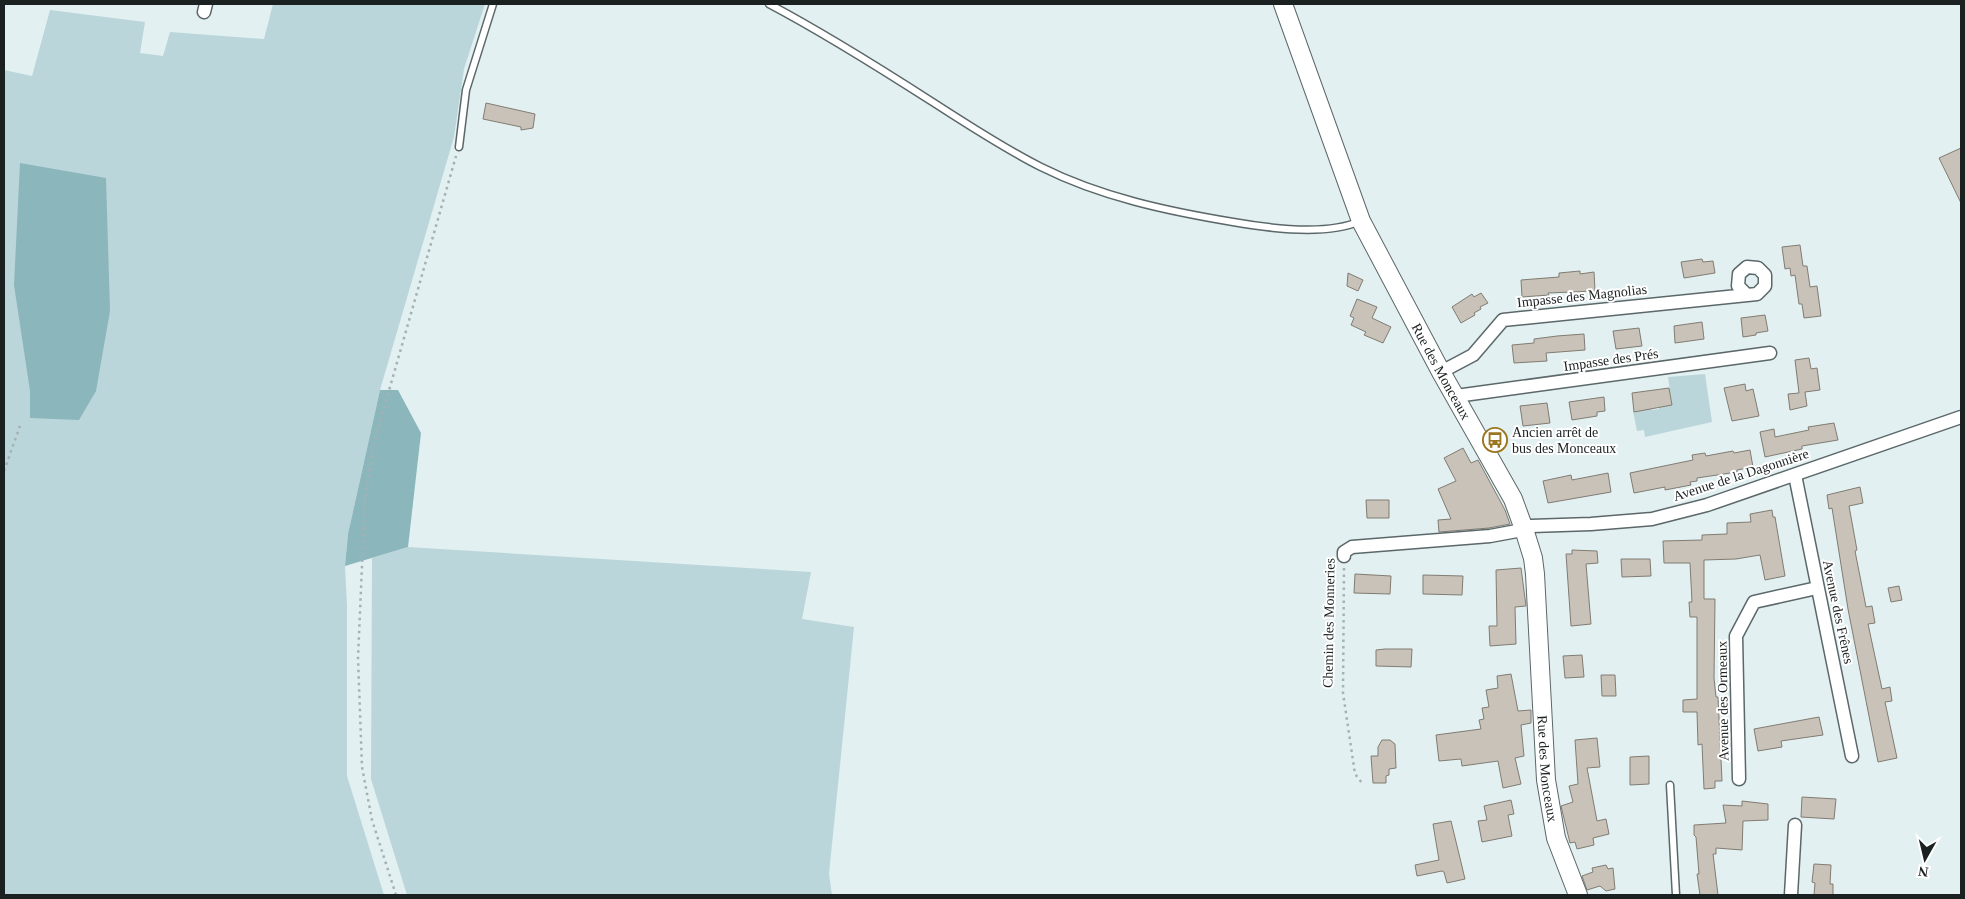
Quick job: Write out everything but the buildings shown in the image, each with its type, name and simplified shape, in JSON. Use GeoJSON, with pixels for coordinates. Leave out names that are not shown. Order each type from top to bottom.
{"type":"FeatureCollection","features":[{"type":"Feature","properties":{"kind":"main road","name":"Rue des Monceaux"},"geometry":{"type":"LineString","coordinates":[[1283,4],[1362,220],[1441,372],[1513,499],[1524,529],[1533,558],[1535,574],[1548,803],[1556,838],[1578,895]]}},
{"type":"Feature","properties":{"kind":"street","name":"Impasse des Magnolias"},"geometry":{"type":"LineString","coordinates":[[1441,372],[1473,355],[1503,320],[1746,294]]}},
{"type":"Feature","properties":{"kind":"street","name":"Impasse des Prés"},"geometry":{"type":"LineString","coordinates":[[1456,396],[1770,353]]}},
{"type":"Feature","properties":{"kind":"street","name":"Avenue de la Dagonnière"},"geometry":{"type":"LineString","coordinates":[[1524,529],[1531,526],[1591,524],[1652,518],[1707,505],[1961,417]]}},
{"type":"Feature","properties":{"kind":"street","name":"Avenue des Frênes"},"geometry":{"type":"LineString","coordinates":[[1795,475],[1852,756]]}},
{"type":"Feature","properties":{"kind":"street","name":"Chemin des Monneries"},"geometry":{"type":"LineString","coordinates":[[1344,556],[1344,552],[1352,548],[1437,542],[1490,536],[1524,529]]}},
{"type":"Feature","properties":{"kind":"street","name":"Avenue des Ormeaux"},"geometry":{"type":"LineString","coordinates":[[1740,779],[1736,636],[1754,602],[1817,588]]}},
{"type":"Feature","properties":{"kind":"street"},"geometry":{"type":"LineString","coordinates":[[1791,895],[1795,824]]}},
{"type":"Feature","properties":{"kind":"lane"},"geometry":{"type":"LineString","coordinates":[[459,147],[466,90],[493,4]]}},
{"type":"Feature","properties":{"kind":"lane"},"geometry":{"type":"LineString","coordinates":[[769,4],[875,65],[1007,148],[1042,167],[1096,190],[1167,210],[1266,228],[1332,228],[1362,220]]}},
{"type":"Feature","properties":{"kind":"lane"},"geometry":{"type":"LineString","coordinates":[[1670,786],[1676,895]]}},
{"type":"Feature","properties":{"kind":"path"},"geometry":{"type":"LineString","coordinates":[[396,895],[372,820],[362,766],[358,658],[365,497],[374,443],[459,147]]}},
{"type":"Feature","properties":{"kind":"path"},"geometry":{"type":"LineString","coordinates":[[4,471],[20,426]]}},
{"type":"Feature","properties":{"kind":"path","name":"Chemin des Monneries"},"geometry":{"type":"LineString","coordinates":[[1344,556],[1343,693],[1355,774],[1362,783]]}},
{"type":"Feature","properties":{"kind":"shaded area"},"geometry":{"type":"Polygon","coordinates":[[[273,4],[485,4],[464,69],[454,137],[380,390],[348,534],[345,566],[347,605],[347,776],[384,895],[4,895],[4,70],[32,76],[50,10],[145,22],[140,53],[163,56],[170,32],[264,39],[273,4]]]}},
{"type":"Feature","properties":{"kind":"shaded area"},"geometry":{"type":"Polygon","coordinates":[[[20,163],[106,178],[110,311],[96,391],[79,420],[30,418],[30,391],[14,285],[20,163]]]}},
{"type":"Feature","properties":{"kind":"shaded area"},"geometry":{"type":"Polygon","coordinates":[[[1705,374],[1712,422],[1645,437],[1644,430],[1637,431],[1633,411],[1651,408],[1652,410],[1659,409],[1659,407],[1672,405],[1668,377],[1705,374]]]}},
{"type":"Feature","properties":{"kind":"shaded area"},"geometry":{"type":"Polygon","coordinates":[[[380,390],[398,390],[421,433],[408,547],[345,566],[348,534],[380,390]]]}},
{"type":"Feature","properties":{"kind":"shaded area"},"geometry":{"type":"Polygon","coordinates":[[[408,547],[811,572],[802,619],[854,627],[829,874],[832,895],[407,895],[371,779],[372,558],[408,547]]]}},
{"type":"Feature","properties":{"kind":"place","name":"Ancien arrêt de bus des Monceaux"},"geometry":{"type":"Point","coordinates":[1495,440]}}]}
